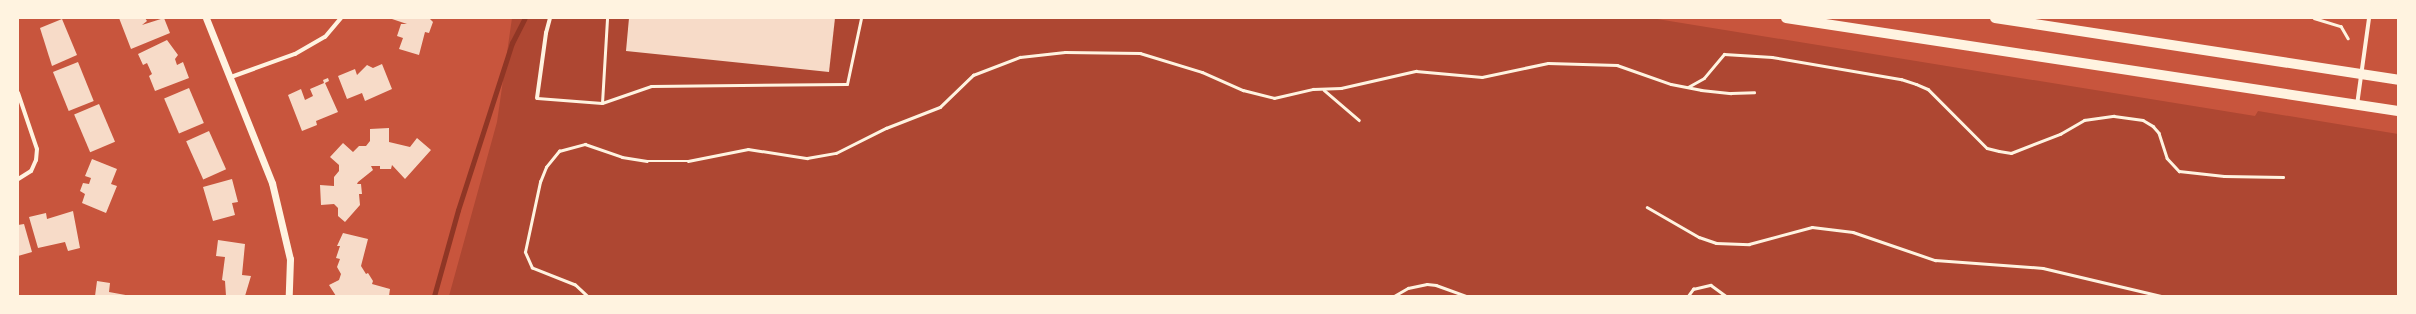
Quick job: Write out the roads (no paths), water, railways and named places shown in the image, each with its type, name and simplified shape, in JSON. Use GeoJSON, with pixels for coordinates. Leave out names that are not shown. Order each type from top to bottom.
{"type":"FeatureCollection","features":[{"type":"Feature","properties":{"kind":"main road"},"geometry":{"type":"LineString","coordinates":[[1786,18],[2398,111]]}},
{"type":"Feature","properties":{"kind":"main road"},"geometry":{"type":"LineString","coordinates":[[1995,18],[2398,80]]}},
{"type":"Feature","properties":{"kind":"street"},"geometry":{"type":"LineString","coordinates":[[206,18],[231,77],[272,183],[290,259],[289,296]]}},
{"type":"Feature","properties":{"kind":"street"},"geometry":{"type":"LineString","coordinates":[[231,77],[295,54],[325,37],[341,18]]}},
{"type":"Feature","properties":{"kind":"street"},"geometry":{"type":"LineString","coordinates":[[537,98],[550,18]]}},
{"type":"Feature","properties":{"kind":"street"},"geometry":{"type":"LineString","coordinates":[[2357,105],[2370,18]]}},
{"type":"Feature","properties":{"kind":"street"},"geometry":{"type":"LineString","coordinates":[[18,93],[37,148],[31,171],[18,179]]}},
{"type":"Feature","properties":{"kind":"lane"},"geometry":{"type":"LineString","coordinates":[[602,103],[607,18]]}},
{"type":"Feature","properties":{"kind":"lane"},"geometry":{"type":"LineString","coordinates":[[537,98],[602,103],[651,86],[847,84],[861,18]]}},
{"type":"Feature","properties":{"kind":"waterway"},"geometry":{"type":"LineString","coordinates":[[434,296],[458,210],[512,43],[525,18]]}}]}
